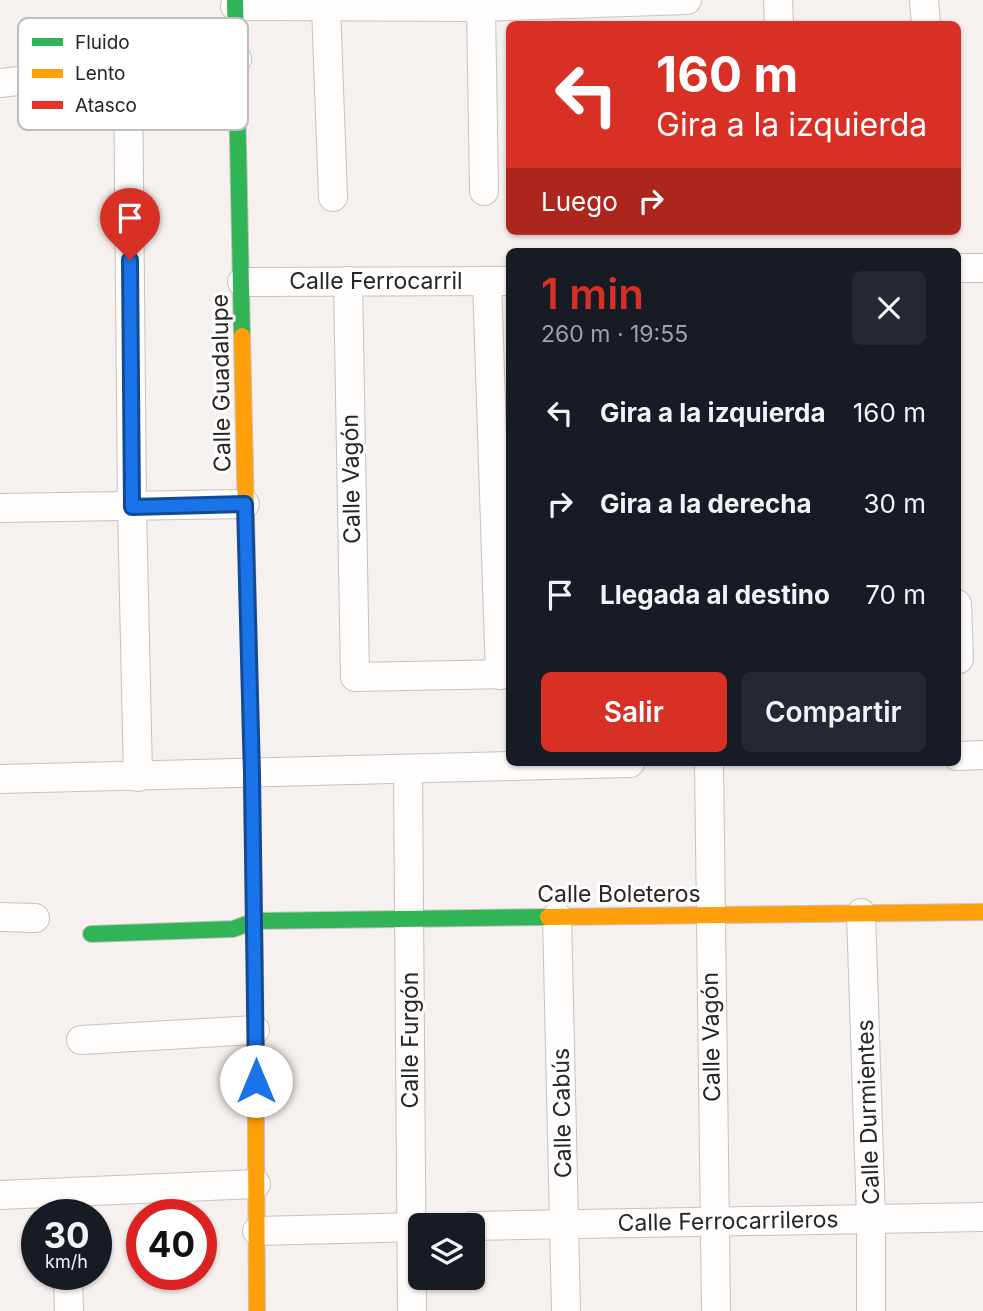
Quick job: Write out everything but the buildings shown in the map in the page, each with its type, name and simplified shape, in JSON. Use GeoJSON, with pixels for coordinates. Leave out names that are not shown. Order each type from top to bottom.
{"type":"FeatureCollection","features":[{"type":"Feature","properties":{"kind":"street"},"geometry":{"type":"LineString","coordinates":[[235,3],[481,7],[628,14],[687,0]]}},
{"type":"Feature","properties":{"kind":"street"},"geometry":{"type":"LineString","coordinates":[[778,0],[779,21]]}},
{"type":"Feature","properties":{"kind":"street"},"geometry":{"type":"LineString","coordinates":[[925,0],[926,21]]}},
{"type":"Feature","properties":{"kind":"street"},"geometry":{"type":"LineString","coordinates":[[326,6],[333,197]]}},
{"type":"Feature","properties":{"kind":"street"},"geometry":{"type":"LineString","coordinates":[[481,7],[484,191]]}},
{"type":"Feature","properties":{"kind":"street"},"geometry":{"type":"LineString","coordinates":[[0,83],[18,81]]}},
{"type":"Feature","properties":{"kind":"street"},"geometry":{"type":"LineString","coordinates":[[129,130],[138,777]]}},
{"type":"Feature","properties":{"kind":"street","name":"Calle Guadalupe"},"geometry":{"type":"LineString","coordinates":[[239,130],[255,921],[257,1311]]}},
{"type":"Feature","properties":{"kind":"street"},"geometry":{"type":"LineString","coordinates":[[961,268],[983,268]]}},
{"type":"Feature","properties":{"kind":"street","name":"Calle Vagón"},"geometry":{"type":"LineString","coordinates":[[348,281],[355,677],[505,674]]}},
{"type":"Feature","properties":{"kind":"street"},"geometry":{"type":"LineString","coordinates":[[498,281],[505,674]]}},
{"type":"Feature","properties":{"kind":"street","name":"Calle Ferrocarril"},"geometry":{"type":"LineString","coordinates":[[242,282],[498,281]]}},
{"type":"Feature","properties":{"kind":"street"},"geometry":{"type":"LineString","coordinates":[[0,508],[245,504]]}},
{"type":"Feature","properties":{"kind":"street"},"geometry":{"type":"LineString","coordinates":[[961,628],[966,657]]}},
{"type":"Feature","properties":{"kind":"street"},"geometry":{"type":"LineString","coordinates":[[961,756],[983,755]]}},
{"type":"Feature","properties":{"kind":"street"},"geometry":{"type":"LineString","coordinates":[[0,779],[535,766]]}},
{"type":"Feature","properties":{"kind":"street","name":"Calle Vagón"},"geometry":{"type":"LineString","coordinates":[[709,766],[716,1311]]}},
{"type":"Feature","properties":{"kind":"street","name":"Calle Furgón"},"geometry":{"type":"LineString","coordinates":[[408,770],[415,1213]]}},
{"type":"Feature","properties":{"kind":"street","name":"Calle Boleteros"},"geometry":{"type":"LineString","coordinates":[[91,934],[233,929],[255,921],[557,915],[710,917],[983,912]]}},
{"type":"Feature","properties":{"kind":"street","name":"Calle Durmientes"},"geometry":{"type":"LineString","coordinates":[[861,913],[871,1218],[871,1311]]}},
{"type":"Feature","properties":{"kind":"street","name":"Calle Cabús"},"geometry":{"type":"LineString","coordinates":[[557,915],[566,1311]]}},
{"type":"Feature","properties":{"kind":"street"},"geometry":{"type":"LineString","coordinates":[[0,917],[35,918]]}},
{"type":"Feature","properties":{"kind":"street"},"geometry":{"type":"LineString","coordinates":[[81,1040],[255,1030]]}},
{"type":"Feature","properties":{"kind":"street"},"geometry":{"type":"LineString","coordinates":[[106,1199],[257,1184]]}},
{"type":"Feature","properties":{"kind":"street"},"geometry":{"type":"LineString","coordinates":[[0,1195],[33,1199]]}},
{"type":"Feature","properties":{"kind":"street","name":"Calle Ferrocarrileros"},"geometry":{"type":"LineString","coordinates":[[485,1226],[983,1217]]}},
{"type":"Feature","properties":{"kind":"street"},"geometry":{"type":"LineString","coordinates":[[257,1231],[408,1227]]}},
{"type":"Feature","properties":{"kind":"street"},"geometry":{"type":"LineString","coordinates":[[68,1290],[69,1311]]}},
{"type":"Feature","properties":{"kind":"street","name":"Calle Furgón"},"geometry":{"type":"LineString","coordinates":[[412,1311],[413,1290]]}},
{"type":"Feature","properties":{"kind":"traffic: fast"},"geometry":{"type":"LineString","coordinates":[[235,0],[235,18]]}},
{"type":"Feature","properties":{"kind":"traffic: fast"},"geometry":{"type":"LineString","coordinates":[[238,130],[242,336]]}},
{"type":"Feature","properties":{"kind":"traffic: fast"},"geometry":{"type":"LineString","coordinates":[[91,934],[233,929],[255,921],[548,917]]}},
{"type":"Feature","properties":{"kind":"traffic: slow"},"geometry":{"type":"LineString","coordinates":[[242,336],[250,697]]}},
{"type":"Feature","properties":{"kind":"traffic: slow"},"geometry":{"type":"LineString","coordinates":[[548,917],[983,912]]}},
{"type":"Feature","properties":{"kind":"traffic: slow"},"geometry":{"type":"LineString","coordinates":[[255,961],[257,1311]]}},
{"type":"Feature","properties":{"kind":"traffic: jam"},"geometry":{"type":"LineString","coordinates":[[250,697],[255,961]]}},
{"type":"Feature","properties":{"kind":"route"},"geometry":{"type":"LineString","coordinates":[[130,260],[132,507],[245,504],[256,1081]]}}]}
